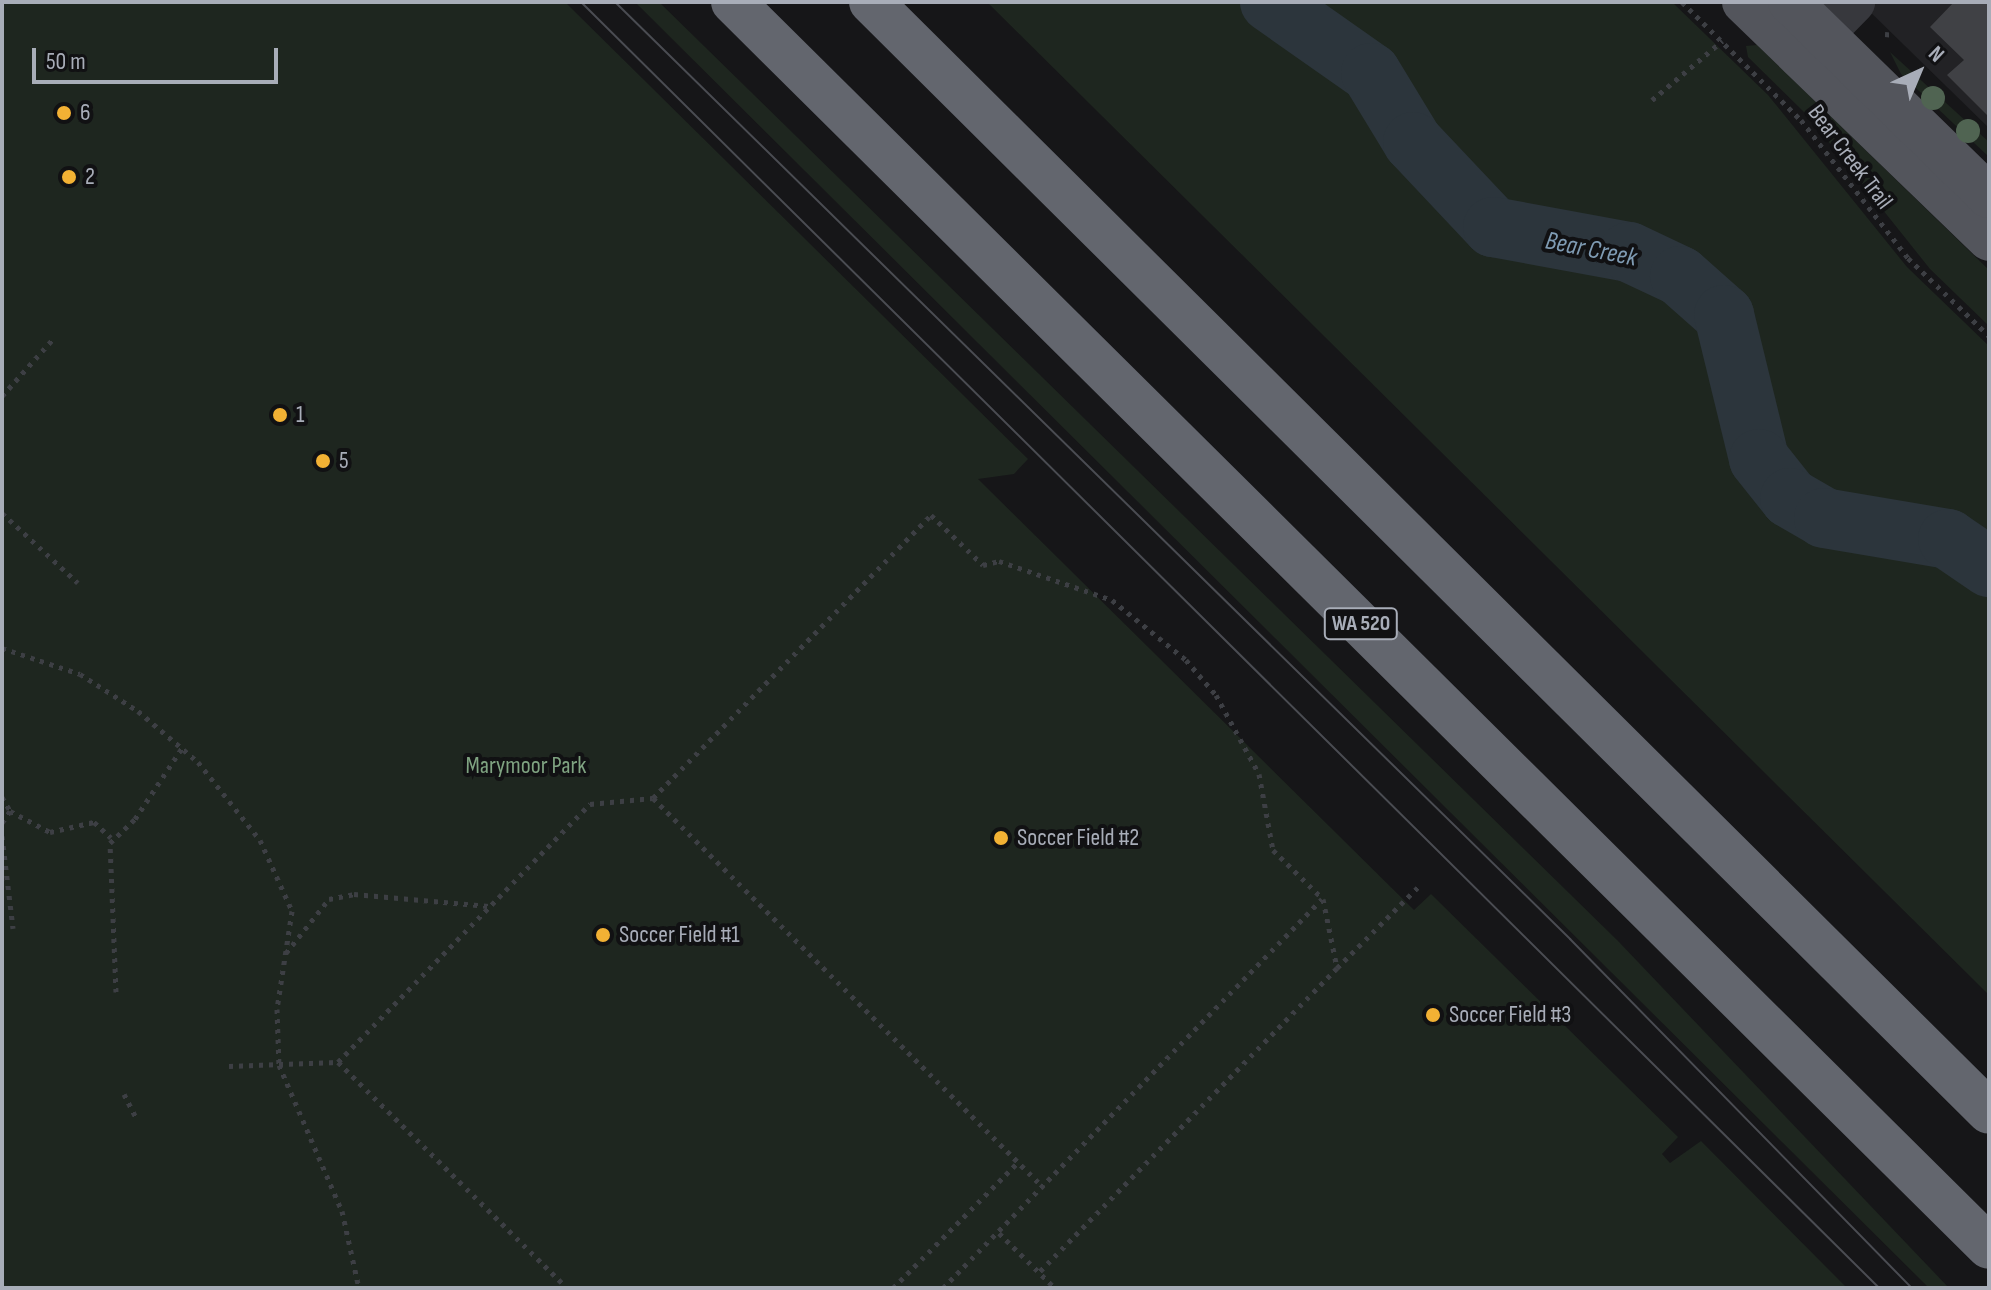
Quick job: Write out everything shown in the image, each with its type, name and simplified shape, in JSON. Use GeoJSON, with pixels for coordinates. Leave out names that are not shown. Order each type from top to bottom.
{"type":"FeatureCollection","features":[{"type":"Feature","properties":{"kind":"highway","name":"WA 520"},"geometry":{"type":"LineString","coordinates":[[733,2],[1989,1247]]}},
{"type":"Feature","properties":{"kind":"highway"},"geometry":{"type":"LineString","coordinates":[[871,2],[1989,1112]]}},
{"type":"Feature","properties":{"kind":"main road"},"geometry":{"type":"LineString","coordinates":[[1744,2],[1811,44],[1989,196]]}},
{"type":"Feature","properties":{"kind":"main road"},"geometry":{"type":"LineString","coordinates":[[1790,2],[1811,44],[1989,239]]}},
{"type":"Feature","properties":{"kind":"street"},"geometry":{"type":"LineString","coordinates":[[1811,44],[1853,2]]}},
{"type":"Feature","properties":{"kind":"path","name":"Bear Creek Trail"},"geometry":{"type":"LineString","coordinates":[[1682,2],[1801,120],[1908,258],[1989,336]]}},
{"type":"Feature","properties":{"kind":"path"},"geometry":{"type":"LineString","coordinates":[[1885,34],[1894,35]]}},
{"type":"Feature","properties":{"kind":"path"},"geometry":{"type":"LineString","coordinates":[[1652,100],[1722,41]]}},
{"type":"Feature","properties":{"kind":"path"},"geometry":{"type":"LineString","coordinates":[[2,396],[53,339]]}},
{"type":"Feature","properties":{"kind":"path"},"geometry":{"type":"LineString","coordinates":[[2,513],[78,583]]}},
{"type":"Feature","properties":{"kind":"path"},"geometry":{"type":"LineString","coordinates":[[229,1066],[338,1062],[590,804],[653,798],[931,515],[983,565],[999,561],[1112,600],[1186,660],[1244,740],[1259,774],[1273,850],[1323,899],[1337,968]]}},
{"type":"Feature","properties":{"kind":"path"},"geometry":{"type":"LineString","coordinates":[[2,648],[80,674],[182,748],[260,840],[288,893],[279,1065],[342,1211],[359,1288]]}},
{"type":"Feature","properties":{"kind":"path"},"geometry":{"type":"LineString","coordinates":[[111,838],[135,819],[182,748]]}},
{"type":"Feature","properties":{"kind":"path"},"geometry":{"type":"LineString","coordinates":[[2,797],[10,811],[50,832],[94,822],[111,838],[116,992]]}},
{"type":"Feature","properties":{"kind":"path"},"geometry":{"type":"LineString","coordinates":[[653,798],[1043,1187]]}},
{"type":"Feature","properties":{"kind":"path"},"geometry":{"type":"LineString","coordinates":[[2,823],[10,811]]}},
{"type":"Feature","properties":{"kind":"path"},"geometry":{"type":"LineString","coordinates":[[2,836],[13,928]]}},
{"type":"Feature","properties":{"kind":"path"},"geometry":{"type":"LineString","coordinates":[[1039,1272],[1418,887]]}},
{"type":"Feature","properties":{"kind":"path"},"geometry":{"type":"LineString","coordinates":[[285,954],[329,899],[354,894],[488,906]]}},
{"type":"Feature","properties":{"kind":"path"},"geometry":{"type":"LineString","coordinates":[[943,1288],[1323,899]]}},
{"type":"Feature","properties":{"kind":"path"},"geometry":{"type":"LineString","coordinates":[[338,1062],[567,1288]]}},
{"type":"Feature","properties":{"kind":"path"},"geometry":{"type":"LineString","coordinates":[[124,1094],[137,1120]]}},
{"type":"Feature","properties":{"kind":"path"},"geometry":{"type":"LineString","coordinates":[[893,1288],[1018,1162]]}},
{"type":"Feature","properties":{"kind":"path"},"geometry":{"type":"LineString","coordinates":[[998,1232],[1055,1288]]}},
{"type":"Feature","properties":{"kind":"shaded area"},"geometry":{"type":"Polygon","coordinates":[[[1860,2],[1989,2],[1989,128],[1860,2]]]}},
{"type":"Feature","properties":{"kind":"green space","name":"Marymoor Park"},"geometry":{"type":"Polygon","coordinates":[[[2,2],[565,2],[1028,459],[1014,474],[978,479],[1414,910],[1431,894],[1678,1137],[1662,1154],[1670,1163],[1701,1141],[1847,1288],[2,1288],[2,2]]]}},
{"type":"Feature","properties":{"kind":"green space"},"geometry":{"type":"Polygon","coordinates":[[[635,2],[659,2],[1618,941],[1949,1288],[1929,1288],[635,2]]]}},
{"type":"Feature","properties":{"kind":"green space"},"geometry":{"type":"Polygon","coordinates":[[[987,2],[1672,2],[1768,95],[1907,267],[1989,346],[1989,995],[987,2]]]}},
{"type":"Feature","properties":{"kind":"green space"},"geometry":{"type":"Polygon","coordinates":[[[1757,45],[1989,270],[1989,326],[1930,269],[1808,116],[1748,57],[1746,46],[1757,45]]]}},
{"type":"Feature","properties":{"kind":"green space"},"geometry":{"type":"Polygon","coordinates":[[[1890,52],[1989,142],[1989,157],[1901,74],[1890,52]]]}},
{"type":"Feature","properties":{"kind":"building"},"geometry":{"type":"Polygon","coordinates":[[[1954,2],[1989,2],[1989,117],[1947,75],[1964,60],[1930,27],[1954,2]]]}},
{"type":"Feature","properties":{"kind":"waterway","name":"Bear Creek"},"geometry":{"type":"LineString","coordinates":[[1270,2],[1371,73],[1413,142],[1493,227],[1629,252],[1680,276],[1724,315],[1759,459],[1790,498],[1824,518],[1948,539],[1989,567]]}},
{"type":"Feature","properties":{"kind":"tram line"},"geometry":{"type":"LineString","coordinates":[[581,2],[1879,1288]]}},
{"type":"Feature","properties":{"kind":"tram line"},"geometry":{"type":"LineString","coordinates":[[615,2],[1570,939],[1912,1288]]}},
{"type":"Feature","properties":{"kind":"place","name":"6"},"geometry":{"type":"Point","coordinates":[64,113]}},
{"type":"Feature","properties":{"kind":"place","name":"2"},"geometry":{"type":"Point","coordinates":[69,177]}},
{"type":"Feature","properties":{"kind":"place","name":"1"},"geometry":{"type":"Point","coordinates":[280,415]}},
{"type":"Feature","properties":{"kind":"place","name":"5"},"geometry":{"type":"Point","coordinates":[323,461]}},
{"type":"Feature","properties":{"kind":"place","name":"Soccer Field #2"},"geometry":{"type":"Point","coordinates":[1001,838]}},
{"type":"Feature","properties":{"kind":"place","name":"Soccer Field #1"},"geometry":{"type":"Point","coordinates":[603,935]}},
{"type":"Feature","properties":{"kind":"place","name":"Soccer Field #3"},"geometry":{"type":"Point","coordinates":[1433,1015]}}]}
